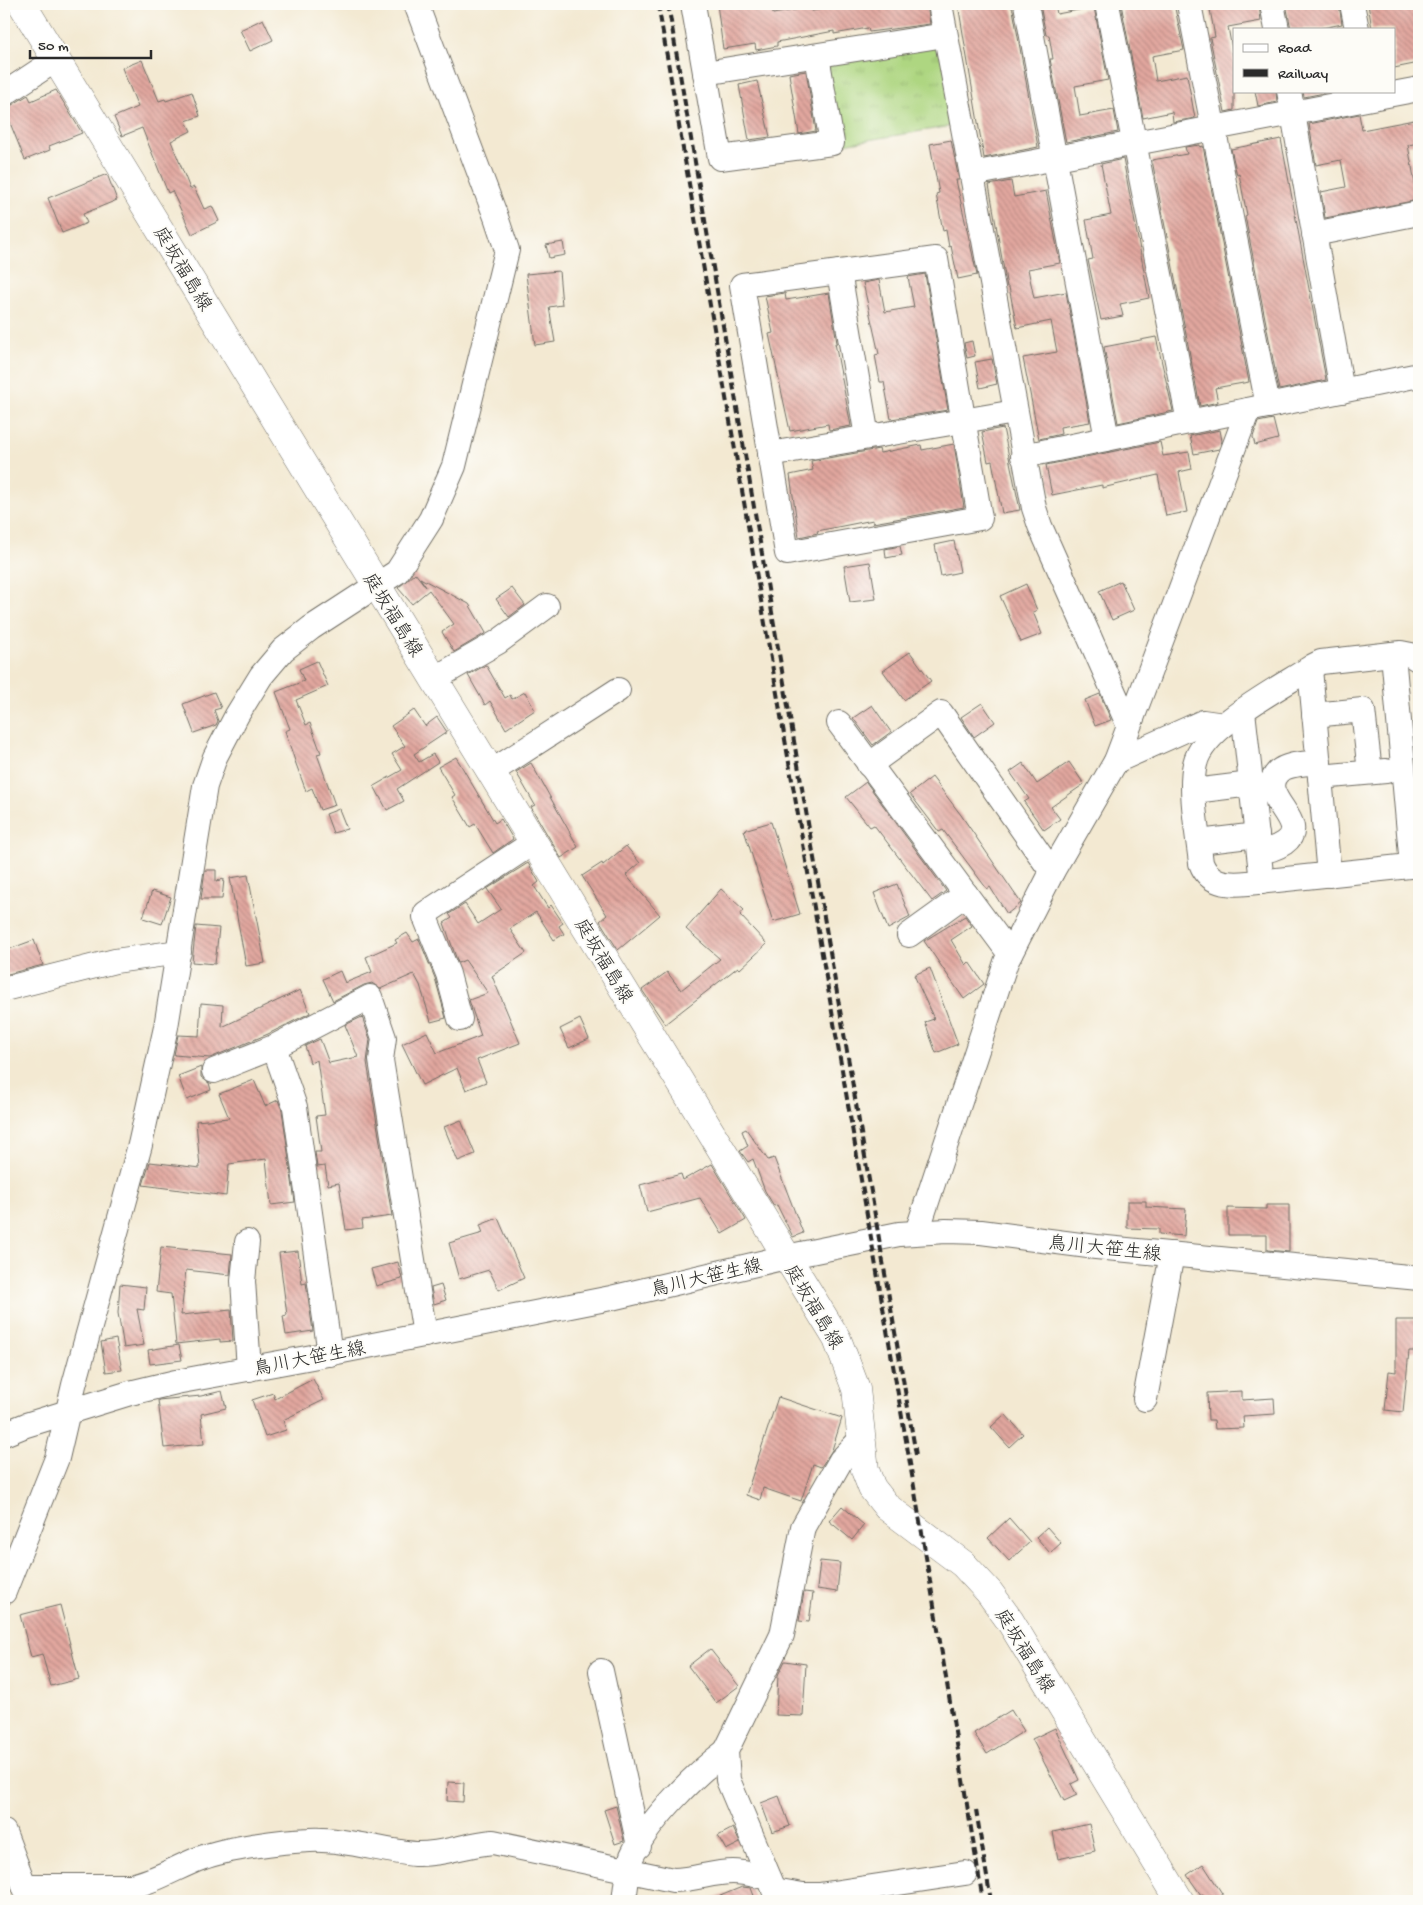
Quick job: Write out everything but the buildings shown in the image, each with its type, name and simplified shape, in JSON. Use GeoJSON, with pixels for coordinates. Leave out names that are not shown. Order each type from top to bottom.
{"type":"FeatureCollection","features":[{"type":"Feature","properties":{"kind":"main road","name":"庭坂福島線"},"geometry":{"type":"LineString","coordinates":[[22,4],[837,1339],[849,1365],[856,1389],[860,1440],[865,1470],[872,1488],[887,1507],[963,1564],[989,1592],[1010,1621],[1180,1901]]}},
{"type":"Feature","properties":{"kind":"street"},"geometry":{"type":"LineString","coordinates":[[4,1592],[57,1458],[140,1145],[166,1027],[206,786],[215,758],[237,715],[261,676],[283,650],[311,628],[377,587],[402,566],[431,519],[454,466],[507,250],[416,4]]}},
{"type":"Feature","properties":{"kind":"street"},"geometry":{"type":"LineString","coordinates":[[693,4],[720,158],[832,143],[817,56]]}},
{"type":"Feature","properties":{"kind":"street"},"geometry":{"type":"LineString","coordinates":[[940,4],[1023,456],[1040,526],[1128,724]]}},
{"type":"Feature","properties":{"kind":"street"},"geometry":{"type":"LineString","coordinates":[[1026,4],[1107,439]]}},
{"type":"Feature","properties":{"kind":"street"},"geometry":{"type":"LineString","coordinates":[[1107,4],[1189,422]]}},
{"type":"Feature","properties":{"kind":"street"},"geometry":{"type":"LineString","coordinates":[[916,1232],[1010,954],[1052,872],[1116,761],[1128,724],[1258,408],[1212,129],[1189,4]]}},
{"type":"Feature","properties":{"kind":"street"},"geometry":{"type":"LineString","coordinates":[[1272,4],[1277,28]]}},
{"type":"Feature","properties":{"kind":"street"},"geometry":{"type":"LineString","coordinates":[[1352,4],[1357,28]]}},
{"type":"Feature","properties":{"kind":"street"},"geometry":{"type":"LineString","coordinates":[[705,73],[946,35]]}},
{"type":"Feature","properties":{"kind":"street"},"geometry":{"type":"LineString","coordinates":[[4,94],[57,60]]}},
{"type":"Feature","properties":{"kind":"street"},"geometry":{"type":"LineString","coordinates":[[972,174],[1212,129],[1291,102],[1419,90]]}},
{"type":"Feature","properties":{"kind":"street"},"geometry":{"type":"LineString","coordinates":[[1291,102],[1342,391]]}},
{"type":"Feature","properties":{"kind":"street"},"geometry":{"type":"LineString","coordinates":[[1314,234],[1419,213]]}},
{"type":"Feature","properties":{"kind":"street"},"geometry":{"type":"LineString","coordinates":[[936,259],[965,420],[980,518],[787,553],[742,286],[839,272],[936,259]]}},
{"type":"Feature","properties":{"kind":"street"},"geometry":{"type":"LineString","coordinates":[[839,272],[867,437]]}},
{"type":"Feature","properties":{"kind":"street"},"geometry":{"type":"LineString","coordinates":[[1023,456],[1419,375]]}},
{"type":"Feature","properties":{"kind":"street"},"geometry":{"type":"LineString","coordinates":[[770,454],[1015,412]]}},
{"type":"Feature","properties":{"kind":"street"},"geometry":{"type":"LineString","coordinates":[[434,679],[498,642],[547,606]]}},
{"type":"Feature","properties":{"kind":"street"},"geometry":{"type":"LineString","coordinates":[[1393,654],[1411,768],[1415,866],[1236,884],[1213,880],[1200,862],[1194,791],[1195,764],[1204,744],[1224,725],[1243,711],[1321,662],[1393,654],[1411,655],[1419,660]]}},
{"type":"Feature","properties":{"kind":"street"},"geometry":{"type":"LineString","coordinates":[[1310,669],[1329,875]]}},
{"type":"Feature","properties":{"kind":"street"},"geometry":{"type":"LineString","coordinates":[[491,772],[618,690]]}},
{"type":"Feature","properties":{"kind":"street"},"geometry":{"type":"LineString","coordinates":[[1314,715],[1363,710],[1370,772]]}},
{"type":"Feature","properties":{"kind":"street"},"geometry":{"type":"LineString","coordinates":[[1243,711],[1262,882]]}},
{"type":"Feature","properties":{"kind":"street"},"geometry":{"type":"LineString","coordinates":[[869,765],[941,713],[1052,872]]}},
{"type":"Feature","properties":{"kind":"street"},"geometry":{"type":"LineString","coordinates":[[1116,761],[1203,722],[1224,725]]}},
{"type":"Feature","properties":{"kind":"street"},"geometry":{"type":"LineString","coordinates":[[839,723],[1010,954]]}},
{"type":"Feature","properties":{"kind":"street"},"geometry":{"type":"LineString","coordinates":[[1199,842],[1258,843],[1271,850],[1288,840],[1293,830],[1291,821],[1273,792],[1272,784],[1278,772],[1292,766],[1370,772],[1411,768]]}},
{"type":"Feature","properties":{"kind":"street"},"geometry":{"type":"LineString","coordinates":[[1194,791],[1251,784]]}},
{"type":"Feature","properties":{"kind":"street"},"geometry":{"type":"LineString","coordinates":[[460,1019],[455,995],[425,917],[426,913],[534,842]]}},
{"type":"Feature","properties":{"kind":"street"},"geometry":{"type":"LineString","coordinates":[[908,935],[966,894]]}},
{"type":"Feature","properties":{"kind":"street"},"geometry":{"type":"LineString","coordinates":[[4,989],[114,961],[179,952]]}},
{"type":"Feature","properties":{"kind":"street"},"geometry":{"type":"LineString","coordinates":[[214,1071],[274,1047],[370,997],[384,1038],[381,1060],[425,1335]]}},
{"type":"Feature","properties":{"kind":"street"},"geometry":{"type":"LineString","coordinates":[[274,1047],[295,1107],[330,1354]]}},
{"type":"Feature","properties":{"kind":"street","name":"鳥川大笹生線"},"geometry":{"type":"LineString","coordinates":[[4,1434],[68,1412],[176,1382],[330,1354],[611,1298],[786,1257],[916,1232],[981,1232],[1172,1254],[1419,1278]]}},
{"type":"Feature","properties":{"kind":"street"},"geometry":{"type":"LineString","coordinates":[[247,1242],[243,1282],[249,1369]]}},
{"type":"Feature","properties":{"kind":"street"},"geometry":{"type":"LineString","coordinates":[[1145,1399],[1172,1254]]}},
{"type":"Feature","properties":{"kind":"street"},"geometry":{"type":"LineString","coordinates":[[624,1901],[632,1857],[650,1828],[709,1763],[726,1751],[782,1635],[803,1527],[841,1460],[860,1440]]}},
{"type":"Feature","properties":{"kind":"street"},"geometry":{"type":"LineString","coordinates":[[601,1671],[639,1846]]}},
{"type":"Feature","properties":{"kind":"street"},"geometry":{"type":"LineString","coordinates":[[726,1751],[728,1780],[774,1890]]}},
{"type":"Feature","properties":{"kind":"street"},"geometry":{"type":"LineString","coordinates":[[4,1832],[27,1894],[131,1886],[146,1883],[202,1858],[234,1850],[310,1840],[417,1854],[456,1850],[477,1843],[494,1842],[673,1880],[692,1880],[710,1875],[734,1872],[774,1890],[803,1895],[819,1895],[964,1873]]}},
{"type":"Feature","properties":{"kind":"green space"},"geometry":{"type":"Polygon","coordinates":[[[942,40],[958,125],[838,145],[822,59],[942,40]]]}},
{"type":"Feature","properties":{"kind":"railway"},"geometry":{"type":"LineString","coordinates":[[658,4],[922,1533],[983,1901]]}},
{"type":"Feature","properties":{"kind":"railway"},"geometry":{"type":"LineString","coordinates":[[668,4],[916,1455]]}},
{"type":"Feature","properties":{"kind":"railway"},"geometry":{"type":"LineString","coordinates":[[976,1810],[991,1901]]}}]}
